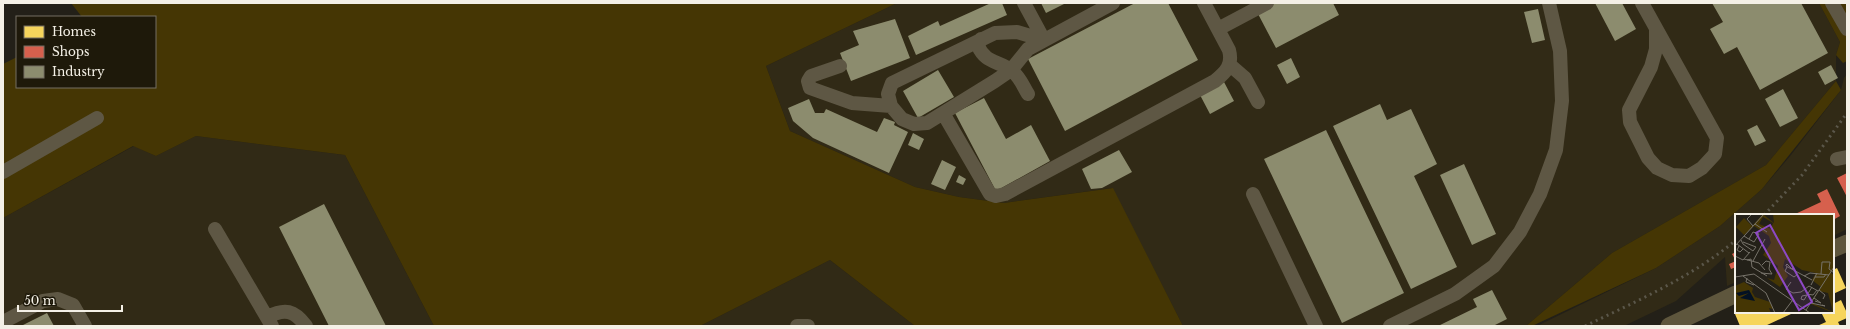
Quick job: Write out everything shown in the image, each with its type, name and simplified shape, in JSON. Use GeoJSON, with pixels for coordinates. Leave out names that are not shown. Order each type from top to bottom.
{"type":"FeatureCollection","features":[{"type":"Feature","properties":{"kind":"main road"},"geometry":{"type":"LineString","coordinates":[[1834,249],[1847,243]]}},
{"type":"Feature","properties":{"kind":"main road"},"geometry":{"type":"LineString","coordinates":[[1668,326],[1735,294]]}},
{"type":"Feature","properties":{"kind":"street"},"geometry":{"type":"LineString","coordinates":[[1024,3],[1044,40]]}},
{"type":"Feature","properties":{"kind":"street"},"geometry":{"type":"LineString","coordinates":[[1044,40],[1017,32],[995,33],[981,39],[892,83],[888,94],[891,106],[902,119],[914,124],[927,123],[1010,70],[1028,49],[1113,3]]}},
{"type":"Feature","properties":{"kind":"street"},"geometry":{"type":"LineString","coordinates":[[943,113],[990,194],[996,196],[1006,194],[1215,81],[1226,72],[1230,65],[1231,58],[1229,50],[1204,3]]}},
{"type":"Feature","properties":{"kind":"street"},"geometry":{"type":"LineString","coordinates":[[1218,29],[1267,3]]}},
{"type":"Feature","properties":{"kind":"street"},"geometry":{"type":"LineString","coordinates":[[1390,326],[1455,294],[1494,266],[1520,232],[1540,194],[1556,150],[1562,101],[1560,51],[1549,3]]}},
{"type":"Feature","properties":{"kind":"street"},"geometry":{"type":"LineString","coordinates":[[1832,3],[1847,29]]}},
{"type":"Feature","properties":{"kind":"street"},"geometry":{"type":"LineString","coordinates":[[1646,4],[1656,29],[1716,138],[1714,154],[1702,168],[1689,176],[1672,175],[1657,168],[1648,158],[1630,122],[1629,110],[1650,66],[1656,49],[1656,29]]}},
{"type":"Feature","properties":{"kind":"street"},"geometry":{"type":"LineString","coordinates":[[981,39],[978,46],[982,55],[1018,76],[1028,94]]}},
{"type":"Feature","properties":{"kind":"street"},"geometry":{"type":"LineString","coordinates":[[1230,65],[1246,78],[1258,102]]}},
{"type":"Feature","properties":{"kind":"street"},"geometry":{"type":"LineString","coordinates":[[840,66],[811,76],[808,81],[810,88],[852,103],[891,106]]}},
{"type":"Feature","properties":{"kind":"street"},"geometry":{"type":"LineString","coordinates":[[3,172],[97,118]]}},
{"type":"Feature","properties":{"kind":"street"},"geometry":{"type":"LineString","coordinates":[[1253,194],[1316,326]]}},
{"type":"Feature","properties":{"kind":"street"},"geometry":{"type":"LineString","coordinates":[[215,229],[270,321],[277,312],[289,312],[300,318],[306,326]]}},
{"type":"Feature","properties":{"kind":"street"},"geometry":{"type":"LineString","coordinates":[[3,322],[43,301],[58,299],[73,305],[84,326]]}},
{"type":"Feature","properties":{"kind":"street"},"geometry":{"type":"LineString","coordinates":[[797,326],[808,326]]}},
{"type":"Feature","properties":{"kind":"shaded area"},"geometry":{"type":"Polygon","coordinates":[[[71,3],[897,3],[766,66],[790,131],[915,187],[959,197],[1004,203],[1113,188],[1183,326],[915,326],[830,260],[700,326],[434,326],[345,155],[196,136],[156,156],[133,146],[3,218],[3,64],[16,58],[16,88],[156,88],[156,16],[81,16],[71,3]]]}},
{"type":"Feature","properties":{"kind":"shaded area"},"geometry":{"type":"Polygon","coordinates":[[[897,3],[1819,3],[1840,42],[1836,55],[1836,81],[1766,165],[1612,253],[1526,326],[1183,326],[1112,188],[1004,203],[959,197],[915,187],[790,131],[766,66],[897,3]]]}},
{"type":"Feature","properties":{"kind":"shaded area"},"geometry":{"type":"Polygon","coordinates":[[[1819,3],[1847,3],[1847,61],[1843,63],[1836,55],[1840,42],[1819,3]]]}},
{"type":"Feature","properties":{"kind":"shaded area"},"geometry":{"type":"Polygon","coordinates":[[[1847,74],[1847,229],[1834,236],[1834,214],[1735,214],[1735,282],[1727,286],[1725,257],[1676,301],[1624,326],[1537,326],[1656,268],[1720,226],[1762,189],[1791,155],[1841,90],[1844,78],[1847,74]]]}},
{"type":"Feature","properties":{"kind":"shaded area"},"geometry":{"type":"Polygon","coordinates":[[[1836,81],[1841,90],[1762,189],[1720,226],[1656,268],[1532,326],[1526,326],[1612,253],[1766,165],[1836,81]]]}},
{"type":"Feature","properties":{"kind":"shaded area"},"geometry":{"type":"Polygon","coordinates":[[[196,136],[345,155],[434,326],[3,326],[3,218],[134,146],[156,156],[196,136]]]}},
{"type":"Feature","properties":{"kind":"shaded area"},"geometry":{"type":"Polygon","coordinates":[[[830,260],[915,326],[700,326],[830,260]]]}},
{"type":"Feature","properties":{"kind":"building: Homes"},"geometry":{"type":"Polygon","coordinates":[[[1837,268],[1846,288],[1834,294],[1834,270],[1837,268]]]}},
{"type":"Feature","properties":{"kind":"building: Homes"},"geometry":{"type":"Polygon","coordinates":[[[1841,300],[1847,313],[1847,318],[1838,322],[1840,326],[1817,326],[1826,322],[1822,313],[1834,313],[1834,304],[1841,300]]]}},
{"type":"Feature","properties":{"kind":"building: Homes"},"geometry":{"type":"Polygon","coordinates":[[[1735,314],[1791,314],[1765,326],[1740,326],[1735,314]]]}},
{"type":"Feature","properties":{"kind":"building: Shops"},"geometry":{"type":"Polygon","coordinates":[[[1847,173],[1847,197],[1837,178],[1847,173]]]}},
{"type":"Feature","properties":{"kind":"building: Shops"},"geometry":{"type":"Polygon","coordinates":[[[1827,189],[1840,216],[1834,219],[1834,214],[1795,214],[1821,202],[1817,194],[1827,189]]]}},
{"type":"Feature","properties":{"kind":"building: Shops"},"geometry":{"type":"Polygon","coordinates":[[[1735,252],[1735,259],[1732,254],[1735,252]]]}},
{"type":"Feature","properties":{"kind":"building: Shops"},"geometry":{"type":"Polygon","coordinates":[[[1735,261],[1735,267],[1731,269],[1729,264],[1735,261]]]}},
{"type":"Feature","properties":{"kind":"building: Industry"},"geometry":{"type":"Polygon","coordinates":[[[991,3],[1002,3],[1007,15],[916,55],[908,36],[938,21],[940,26],[991,3]]]}},
{"type":"Feature","properties":{"kind":"building: Industry"},"geometry":{"type":"Polygon","coordinates":[[[1041,3],[1066,3],[1046,13],[1041,3]]]}},
{"type":"Feature","properties":{"kind":"building: Industry"},"geometry":{"type":"Polygon","coordinates":[[[1135,3],[1168,3],[1198,60],[1065,131],[1028,59],[1135,3]]]}},
{"type":"Feature","properties":{"kind":"building: Industry"},"geometry":{"type":"Polygon","coordinates":[[[1275,3],[1333,3],[1339,15],[1276,48],[1257,12],[1275,3]]]}},
{"type":"Feature","properties":{"kind":"building: Industry"},"geometry":{"type":"Polygon","coordinates":[[[1595,3],[1622,3],[1636,29],[1615,41],[1595,3]]]}},
{"type":"Feature","properties":{"kind":"building: Industry"},"geometry":{"type":"Polygon","coordinates":[[[1712,3],[1801,3],[1828,53],[1760,90],[1737,47],[1724,54],[1710,29],[1723,22],[1712,3]]]}},
{"type":"Feature","properties":{"kind":"building: Industry"},"geometry":{"type":"Polygon","coordinates":[[[1538,9],[1545,40],[1532,43],[1524,12],[1538,9]]]}},
{"type":"Feature","properties":{"kind":"building: Industry"},"geometry":{"type":"Polygon","coordinates":[[[895,19],[910,58],[851,81],[840,53],[859,45],[853,31],[895,19]]]}},
{"type":"Feature","properties":{"kind":"building: Industry"},"geometry":{"type":"Polygon","coordinates":[[[1291,58],[1300,77],[1287,84],[1277,65],[1291,58]]]}},
{"type":"Feature","properties":{"kind":"building: Industry"},"geometry":{"type":"Polygon","coordinates":[[[1831,65],[1838,78],[1825,85],[1818,72],[1831,65]]]}},
{"type":"Feature","properties":{"kind":"building: Industry"},"geometry":{"type":"Polygon","coordinates":[[[938,70],[954,97],[918,118],[903,91],[938,70]]]}},
{"type":"Feature","properties":{"kind":"building: Industry"},"geometry":{"type":"Polygon","coordinates":[[[1224,82],[1234,101],[1210,114],[1200,95],[1224,82]]]}},
{"type":"Feature","properties":{"kind":"building: Industry"},"geometry":{"type":"Polygon","coordinates":[[[1783,89],[1798,118],[1780,127],[1765,99],[1783,89]]]}},
{"type":"Feature","properties":{"kind":"building: Industry"},"geometry":{"type":"Polygon","coordinates":[[[984,98],[1006,139],[1031,125],[1050,161],[996,191],[955,113],[984,98]]]}},
{"type":"Feature","properties":{"kind":"building: Industry"},"geometry":{"type":"Polygon","coordinates":[[[809,99],[815,113],[824,113],[826,109],[877,132],[884,118],[895,122],[894,125],[908,132],[889,173],[813,138],[793,121],[788,108],[809,99]]]}},
{"type":"Feature","properties":{"kind":"building: Industry"},"geometry":{"type":"Polygon","coordinates":[[[1380,104],[1387,120],[1411,109],[1437,164],[1414,176],[1457,267],[1411,289],[1333,126],[1380,104]]]}},
{"type":"Feature","properties":{"kind":"building: Industry"},"geometry":{"type":"Polygon","coordinates":[[[1757,125],[1766,141],[1755,146],[1747,130],[1757,125]]]}},
{"type":"Feature","properties":{"kind":"building: Industry"},"geometry":{"type":"Polygon","coordinates":[[[1326,130],[1404,293],[1342,323],[1264,159],[1326,130]]]}},
{"type":"Feature","properties":{"kind":"building: Industry"},"geometry":{"type":"Polygon","coordinates":[[[913,133],[924,139],[919,150],[908,145],[913,133]]]}},
{"type":"Feature","properties":{"kind":"building: Industry"},"geometry":{"type":"Polygon","coordinates":[[[1119,150],[1132,172],[1102,188],[1091,189],[1082,169],[1119,150]]]}},
{"type":"Feature","properties":{"kind":"building: Industry"},"geometry":{"type":"Polygon","coordinates":[[[942,160],[956,167],[945,190],[931,184],[942,160]]]}},
{"type":"Feature","properties":{"kind":"building: Industry"},"geometry":{"type":"Polygon","coordinates":[[[1464,164],[1496,234],[1472,245],[1440,175],[1464,164]]]}},
{"type":"Feature","properties":{"kind":"building: Industry"},"geometry":{"type":"Polygon","coordinates":[[[959,175],[966,179],[963,185],[956,182],[959,175]]]}},
{"type":"Feature","properties":{"kind":"building: Industry"},"geometry":{"type":"Polygon","coordinates":[[[324,204],[386,326],[329,326],[279,227],[324,204]]]}},
{"type":"Feature","properties":{"kind":"building: Industry"},"geometry":{"type":"Polygon","coordinates":[[[1492,290],[1507,319],[1493,326],[1438,326],[1477,307],[1473,299],[1492,290]]]}},
{"type":"Feature","properties":{"kind":"building: Industry"},"geometry":{"type":"Polygon","coordinates":[[[47,313],[54,326],[21,326],[47,313]]]}},
{"type":"Feature","properties":{"kind":"railway"},"geometry":{"type":"LineString","coordinates":[[1765,214],[1802,175],[1847,113]]}},
{"type":"Feature","properties":{"kind":"railway"},"geometry":{"type":"LineString","coordinates":[[1585,326],[1664,288],[1701,266],[1735,241]]}}]}
